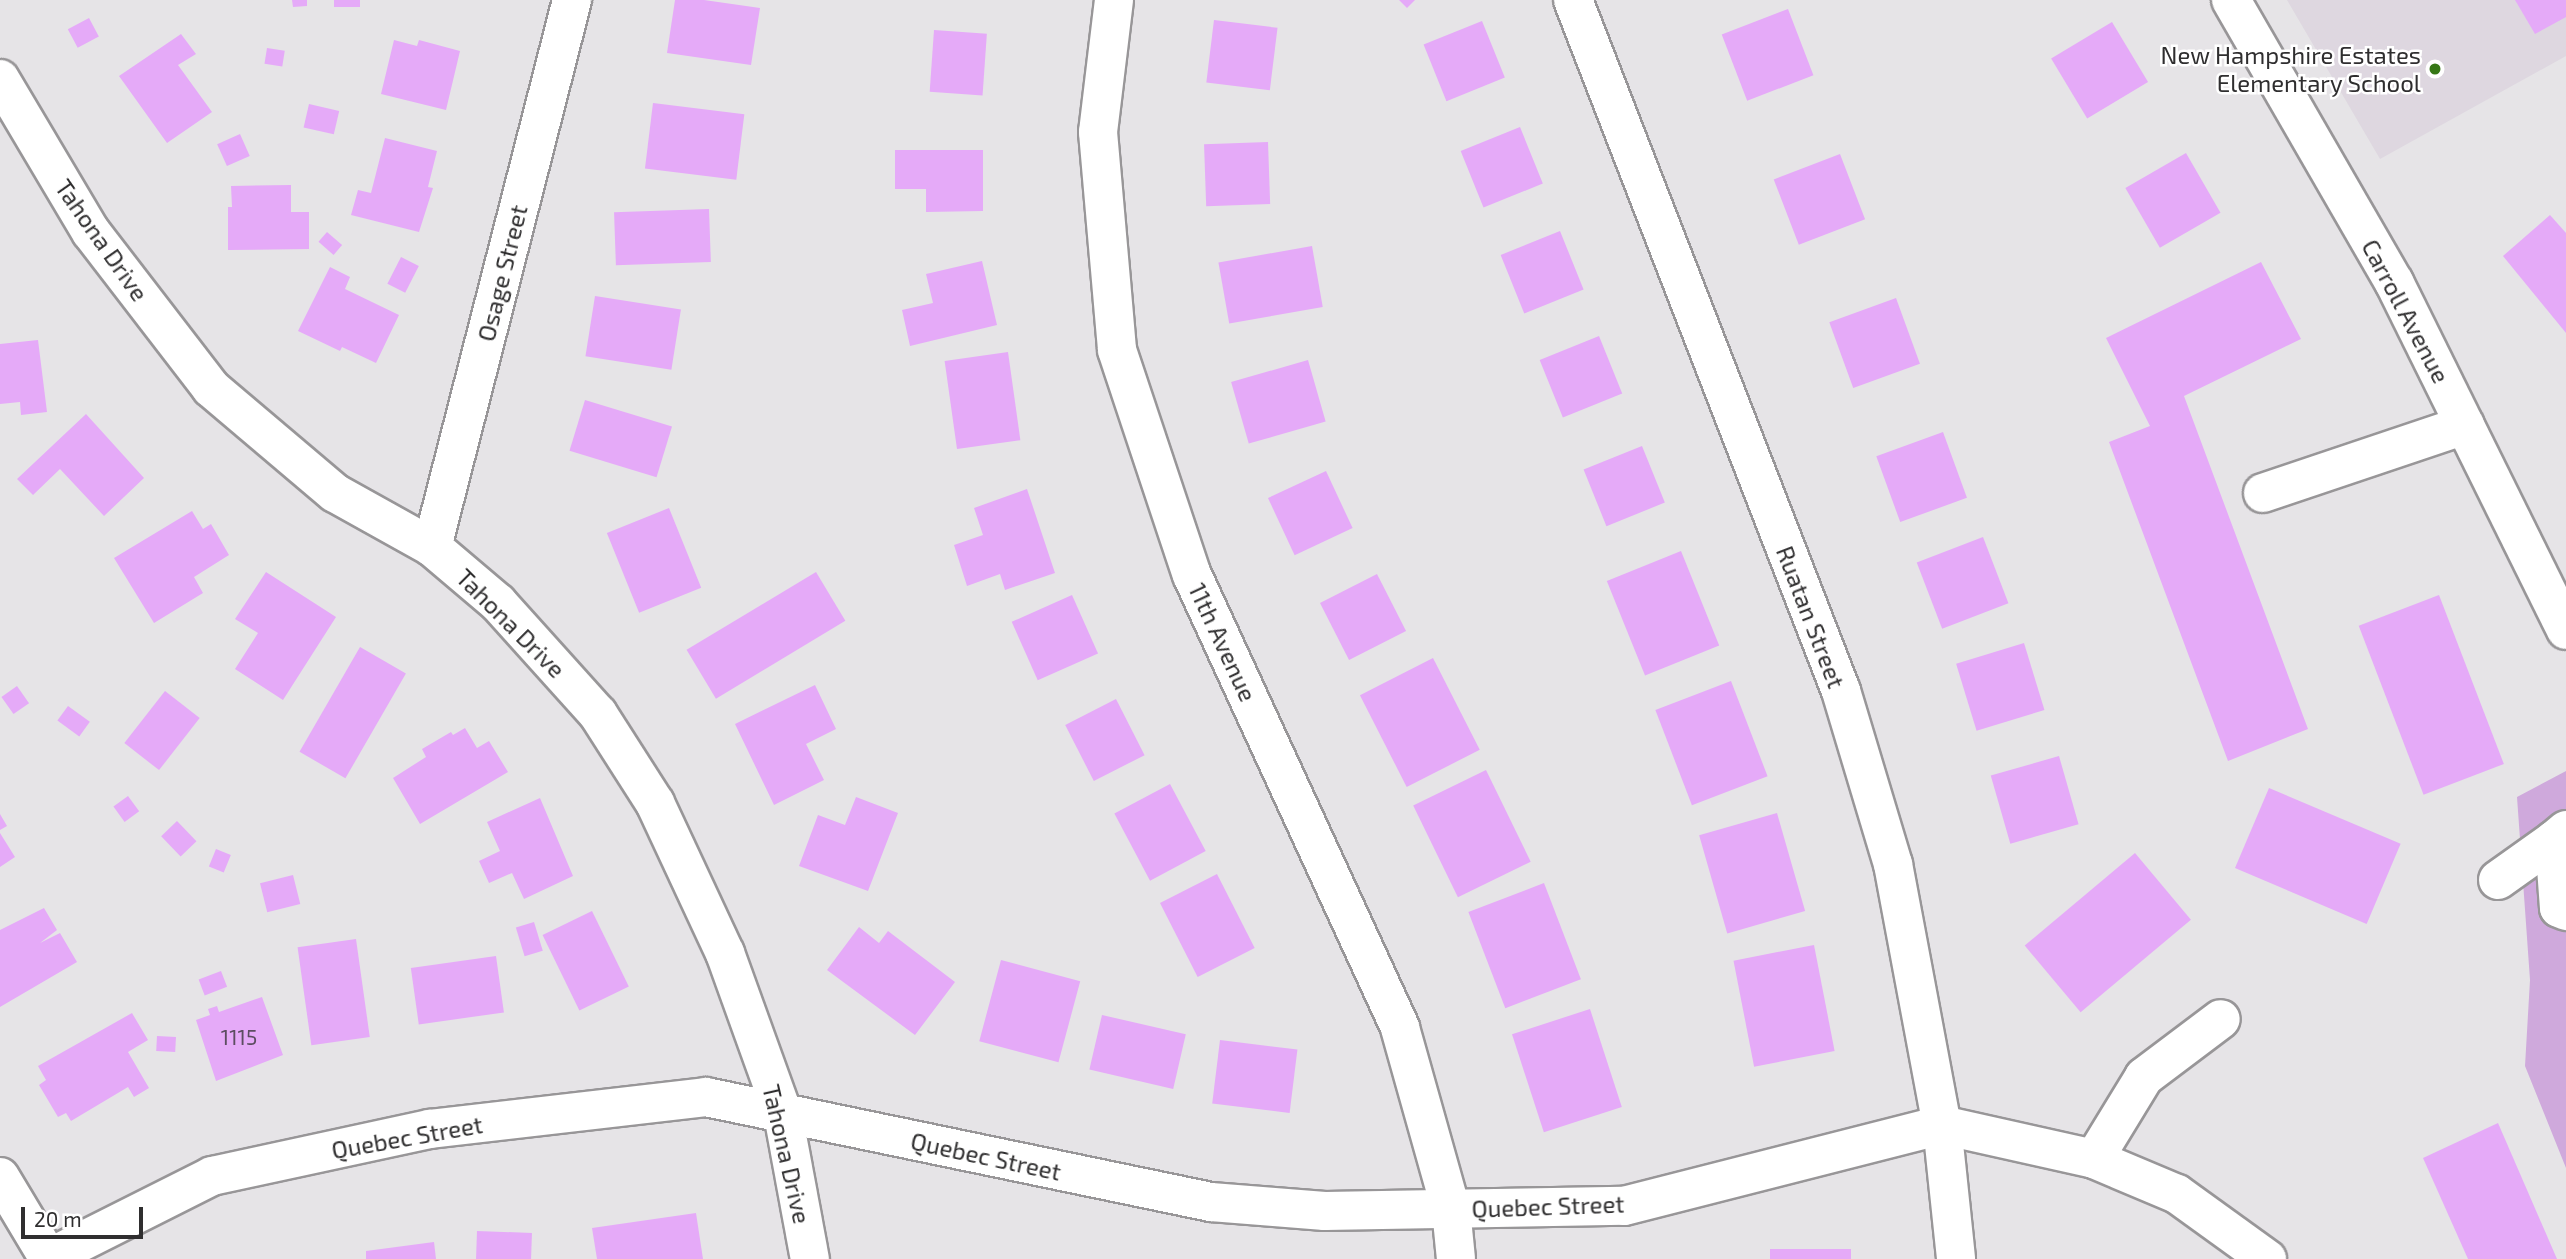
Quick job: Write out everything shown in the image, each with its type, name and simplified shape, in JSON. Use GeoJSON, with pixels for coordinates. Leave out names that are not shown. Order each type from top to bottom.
{"type":"FeatureCollection","features":[{"type":"Feature","properties":{"kind":"street","name":"Osage Street"},"geometry":{"type":"LineString","coordinates":[[432,547],[572,0]]}},
{"type":"Feature","properties":{"kind":"street","name":"11th Avenue"},"geometry":{"type":"LineString","coordinates":[[1114,0],[1098,132],[1117,350],[1192,575],[1400,1028],[1451,1209],[1455,1259]]}},
{"type":"Feature","properties":{"kind":"street","name":"Ruatan Street"},"geometry":{"type":"LineString","coordinates":[[1573,0],[1841,691],[1894,864],[1942,1125],[1956,1259]]}},
{"type":"Feature","properties":{"kind":"street","name":"Carroll Avenue"},"geometry":{"type":"LineString","coordinates":[[2231,0],[2394,282],[2561,608]]}},
{"type":"Feature","properties":{"kind":"street","name":"Tahona Drive"},"geometry":{"type":"LineString","coordinates":[[0,79],[91,232],[211,388],[335,493],[432,547],[498,603],[598,714],[655,803],[725,953],[783,1114],[810,1259]]}},
{"type":"Feature","properties":{"kind":"street"},"geometry":{"type":"LineString","coordinates":[[2263,493],[2465,425]]}},
{"type":"Feature","properties":{"kind":"street"},"geometry":{"type":"LineString","coordinates":[[2498,880],[2560,835]]}},
{"type":"Feature","properties":{"kind":"street"},"geometry":{"type":"LineString","coordinates":[[2560,835],[2559,908],[2566,912]]}},
{"type":"Feature","properties":{"kind":"street"},"geometry":{"type":"LineString","coordinates":[[2094,1159],[2144,1077],[2221,1019]]}},
{"type":"Feature","properties":{"kind":"street","name":"Quebec Street"},"geometry":{"type":"LineString","coordinates":[[48,1259],[212,1176],[430,1129],[706,1097],[1211,1202],[1325,1211],[1623,1206],[1942,1125]]}},
{"type":"Feature","properties":{"kind":"street"},"geometry":{"type":"LineString","coordinates":[[1942,1125],[2094,1159],[2177,1194],[2267,1259]]}},
{"type":"Feature","properties":{"kind":"street"},"geometry":{"type":"LineString","coordinates":[[0,1177],[48,1259]]}},
{"type":"Feature","properties":{"kind":"shaded area","name":"New Hampshire Estates Elementary School"},"geometry":{"type":"Polygon","coordinates":[[[2287,0],[2566,0],[2566,56],[2380,159],[2287,0]]]}},
{"type":"Feature","properties":{"kind":"shaded area"},"geometry":{"type":"Polygon","coordinates":[[[2566,771],[2566,1168],[2525,1066],[2530,980],[2517,797],[2566,771]]]}},
{"type":"Feature","properties":{"kind":"building"},"geometry":{"type":"Polygon","coordinates":[[[292,0],[307,0],[307,6],[293,7],[292,0]]]}},
{"type":"Feature","properties":{"kind":"building"},"geometry":{"type":"Polygon","coordinates":[[[334,0],[360,0],[360,7],[334,7],[334,0]]]}},
{"type":"Feature","properties":{"kind":"building"},"geometry":{"type":"Polygon","coordinates":[[[675,0],[704,0],[760,8],[751,65],[667,53],[675,0]]]}},
{"type":"Feature","properties":{"kind":"building"},"geometry":{"type":"Polygon","coordinates":[[[1399,0],[1415,0],[1407,8],[1399,0]]]}},
{"type":"Feature","properties":{"kind":"building"},"geometry":{"type":"Polygon","coordinates":[[[2515,0],[2566,0],[2566,17],[2535,34],[2515,0]]]}},
{"type":"Feature","properties":{"kind":"building"},"geometry":{"type":"Polygon","coordinates":[[[1788,9],[1813,75],[1747,101],[1722,34],[1788,9]]]}},
{"type":"Feature","properties":{"kind":"building"},"geometry":{"type":"Polygon","coordinates":[[[89,18],[99,37],[78,48],[68,29],[89,18]]]}},
{"type":"Feature","properties":{"kind":"building"},"geometry":{"type":"Polygon","coordinates":[[[1214,20],[1278,28],[1270,90],[1206,83],[1214,20]]]}},
{"type":"Feature","properties":{"kind":"building"},"geometry":{"type":"Polygon","coordinates":[[[1482,21],[1505,78],[1446,101],[1424,45],[1482,21]]]}},
{"type":"Feature","properties":{"kind":"building"},"geometry":{"type":"Polygon","coordinates":[[[2112,22],[2148,82],[2087,119],[2051,59],[2112,22]]]}},
{"type":"Feature","properties":{"kind":"building"},"geometry":{"type":"Polygon","coordinates":[[[934,30],[987,34],[983,96],[930,92],[934,30]]]}},
{"type":"Feature","properties":{"kind":"building"},"geometry":{"type":"Polygon","coordinates":[[[181,34],[196,54],[178,65],[212,112],[167,143],[119,76],[181,34]]]}},
{"type":"Feature","properties":{"kind":"building"},"geometry":{"type":"Polygon","coordinates":[[[394,40],[417,46],[419,40],[460,51],[446,110],[381,94],[394,40]]]}},
{"type":"Feature","properties":{"kind":"building"},"geometry":{"type":"Polygon","coordinates":[[[267,48],[285,51],[282,67],[264,64],[267,48]]]}},
{"type":"Feature","properties":{"kind":"building"},"geometry":{"type":"Polygon","coordinates":[[[653,103],[744,114],[736,180],[645,169],[653,103]]]}},
{"type":"Feature","properties":{"kind":"building"},"geometry":{"type":"Polygon","coordinates":[[[309,104],[339,111],[334,134],[304,127],[309,104]]]}},
{"type":"Feature","properties":{"kind":"building"},"geometry":{"type":"Polygon","coordinates":[[[1520,127],[1543,184],[1484,208],[1461,151],[1520,127]]]}},
{"type":"Feature","properties":{"kind":"building"},"geometry":{"type":"Polygon","coordinates":[[[240,134],[250,156],[227,166],[217,144],[240,134]]]}},
{"type":"Feature","properties":{"kind":"building"},"geometry":{"type":"Polygon","coordinates":[[[385,138],[437,151],[428,187],[433,188],[419,232],[351,215],[358,190],[371,193],[385,138]]]}},
{"type":"Feature","properties":{"kind":"building"},"geometry":{"type":"Polygon","coordinates":[[[1268,142],[1270,204],[1206,206],[1204,144],[1268,142]]]}},
{"type":"Feature","properties":{"kind":"building"},"geometry":{"type":"Polygon","coordinates":[[[895,150],[983,150],[983,211],[926,212],[926,189],[895,189],[895,150]]]}},
{"type":"Feature","properties":{"kind":"building"},"geometry":{"type":"Polygon","coordinates":[[[2186,153],[2220,213],[2160,248],[2125,188],[2186,153]]]}},
{"type":"Feature","properties":{"kind":"building"},"geometry":{"type":"Polygon","coordinates":[[[1840,154],[1865,219],[1799,245],[1774,179],[1840,154]]]}},
{"type":"Feature","properties":{"kind":"building"},"geometry":{"type":"Polygon","coordinates":[[[291,185],[291,212],[309,212],[309,249],[228,250],[231,186],[291,185]]]}},
{"type":"Feature","properties":{"kind":"building"},"geometry":{"type":"Polygon","coordinates":[[[709,209],[711,262],[616,265],[614,212],[709,209]]]}},
{"type":"Feature","properties":{"kind":"building"},"geometry":{"type":"Polygon","coordinates":[[[2550,215],[2566,233],[2566,333],[2503,256],[2550,215]]]}},
{"type":"Feature","properties":{"kind":"building"},"geometry":{"type":"Polygon","coordinates":[[[1560,231],[1584,289],[1524,313],[1501,255],[1560,231]]]}},
{"type":"Feature","properties":{"kind":"building"},"geometry":{"type":"Polygon","coordinates":[[[327,232],[342,245],[334,255],[318,242],[327,232]]]}},
{"type":"Feature","properties":{"kind":"building"},"geometry":{"type":"Polygon","coordinates":[[[1312,246],[1323,307],[1229,324],[1218,262],[1312,246]]]}},
{"type":"Feature","properties":{"kind":"building"},"geometry":{"type":"Polygon","coordinates":[[[401,257],[419,266],[405,293],[387,284],[401,257]]]}},
{"type":"Feature","properties":{"kind":"building"},"geometry":{"type":"Polygon","coordinates":[[[982,261],[997,325],[910,346],[902,310],[933,303],[926,274],[982,261]]]}},
{"type":"Feature","properties":{"kind":"building"},"geometry":{"type":"Polygon","coordinates":[[[2261,262],[2301,339],[2184,396],[2308,729],[2228,761],[2109,442],[2150,426],[2106,338],[2261,262]]]}},
{"type":"Feature","properties":{"kind":"building"},"geometry":{"type":"Polygon","coordinates":[[[330,267],[350,277],[345,289],[399,315],[376,363],[342,347],[340,351],[298,331],[330,267]]]}},
{"type":"Feature","properties":{"kind":"building"},"geometry":{"type":"Polygon","coordinates":[[[595,296],[681,310],[671,370],[585,356],[595,296]]]}},
{"type":"Feature","properties":{"kind":"building"},"geometry":{"type":"Polygon","coordinates":[[[1896,298],[1920,364],[1853,388],[1829,322],[1896,298]]]}},
{"type":"Feature","properties":{"kind":"building"},"geometry":{"type":"Polygon","coordinates":[[[1599,336],[1622,393],[1563,417],[1540,360],[1599,336]]]}},
{"type":"Feature","properties":{"kind":"building"},"geometry":{"type":"Polygon","coordinates":[[[38,340],[47,412],[21,415],[20,402],[0,404],[0,344],[38,340]]]}},
{"type":"Feature","properties":{"kind":"building"},"geometry":{"type":"Polygon","coordinates":[[[1008,352],[1020,440],[957,449],[945,361],[1008,352]]]}},
{"type":"Feature","properties":{"kind":"building"},"geometry":{"type":"Polygon","coordinates":[[[1308,360],[1326,422],[1249,444],[1231,382],[1308,360]]]}},
{"type":"Feature","properties":{"kind":"building"},"geometry":{"type":"Polygon","coordinates":[[[585,400],[672,427],[657,477],[570,451],[585,400]]]}},
{"type":"Feature","properties":{"kind":"building"},"geometry":{"type":"Polygon","coordinates":[[[86,414],[144,478],[104,516],[60,469],[33,495],[17,479],[86,414]]]}},
{"type":"Feature","properties":{"kind":"building"},"geometry":{"type":"Polygon","coordinates":[[[1943,432],[1967,498],[1900,522],[1876,456],[1943,432]]]}},
{"type":"Feature","properties":{"kind":"building"},"geometry":{"type":"Polygon","coordinates":[[[1642,446],[1665,503],[1606,526],[1584,470],[1642,446]]]}},
{"type":"Feature","properties":{"kind":"building"},"geometry":{"type":"Polygon","coordinates":[[[1326,471],[1353,528],[1295,555],[1268,498],[1326,471]]]}},
{"type":"Feature","properties":{"kind":"building"},"geometry":{"type":"Polygon","coordinates":[[[1027,489],[1055,573],[1005,590],[1000,574],[967,586],[954,545],[983,535],[974,508],[1027,489]]]}},
{"type":"Feature","properties":{"kind":"building"},"geometry":{"type":"Polygon","coordinates":[[[669,508],[701,588],[639,613],[607,533],[669,508]]]}},
{"type":"Feature","properties":{"kind":"building"},"geometry":{"type":"Polygon","coordinates":[[[192,511],[203,529],[211,524],[229,555],[194,577],[203,593],[154,623],[114,558],[192,511]]]}},
{"type":"Feature","properties":{"kind":"building"},"geometry":{"type":"Polygon","coordinates":[[[1983,537],[2008,603],[1942,629],[1917,562],[1983,537]]]}},
{"type":"Feature","properties":{"kind":"building"},"geometry":{"type":"Polygon","coordinates":[[[1681,551],[1719,646],[1645,676],[1607,581],[1681,551]]]}},
{"type":"Feature","properties":{"kind":"building"},"geometry":{"type":"Polygon","coordinates":[[[266,572],[336,617],[283,700],[235,669],[258,633],[235,619],[266,572]]]}},
{"type":"Feature","properties":{"kind":"building"},"geometry":{"type":"Polygon","coordinates":[[[816,572],[845,621],[716,699],[687,650],[816,572]]]}},
{"type":"Feature","properties":{"kind":"building"},"geometry":{"type":"Polygon","coordinates":[[[1377,574],[1406,631],[1349,660],[1320,603],[1377,574]]]}},
{"type":"Feature","properties":{"kind":"building"},"geometry":{"type":"Polygon","coordinates":[[[1072,595],[1098,653],[1038,680],[1012,622],[1072,595]]]}},
{"type":"Feature","properties":{"kind":"building"},"geometry":{"type":"Polygon","coordinates":[[[2439,595],[2504,764],[2424,795],[2359,626],[2439,595]]]}},
{"type":"Feature","properties":{"kind":"building"},"geometry":{"type":"Polygon","coordinates":[[[2024,643],[2044,710],[1977,731],[1956,664],[2024,643]]]}},
{"type":"Feature","properties":{"kind":"building"},"geometry":{"type":"Polygon","coordinates":[[[360,647],[406,674],[345,778],[300,752],[360,647]]]}},
{"type":"Feature","properties":{"kind":"building"},"geometry":{"type":"Polygon","coordinates":[[[1433,658],[1480,750],[1407,787],[1360,695],[1433,658]]]}},
{"type":"Feature","properties":{"kind":"building"},"geometry":{"type":"Polygon","coordinates":[[[1731,681],[1768,776],[1692,805],[1655,710],[1731,681]]]}},
{"type":"Feature","properties":{"kind":"building"},"geometry":{"type":"Polygon","coordinates":[[[815,685],[836,729],[806,744],[824,780],[774,805],[735,724],[815,685]]]}},
{"type":"Feature","properties":{"kind":"building"},"geometry":{"type":"Polygon","coordinates":[[[17,686],[29,703],[13,714],[1,697],[17,686]]]}},
{"type":"Feature","properties":{"kind":"building"},"geometry":{"type":"Polygon","coordinates":[[[165,691],[200,718],[159,770],[124,743],[165,691]]]}},
{"type":"Feature","properties":{"kind":"building"},"geometry":{"type":"Polygon","coordinates":[[[1116,699],[1145,755],[1094,781],[1065,725],[1116,699]]]}},
{"type":"Feature","properties":{"kind":"building"},"geometry":{"type":"Polygon","coordinates":[[[68,706],[90,722],[79,736],[57,721],[68,706]]]}},
{"type":"Feature","properties":{"kind":"building"},"geometry":{"type":"Polygon","coordinates":[[[465,728],[477,748],[489,741],[508,772],[420,824],[393,778],[426,757],[422,749],[451,732],[453,735],[465,728]]]}},
{"type":"Feature","properties":{"kind":"building"},"geometry":{"type":"Polygon","coordinates":[[[2059,756],[2079,824],[2010,844],[1991,776],[2059,756]]]}},
{"type":"Feature","properties":{"kind":"building"},"geometry":{"type":"Polygon","coordinates":[[[1486,770],[1531,862],[1458,897],[1413,806],[1486,770]]]}},
{"type":"Feature","properties":{"kind":"building"},"geometry":{"type":"Polygon","coordinates":[[[1170,784],[1206,851],[1150,881],[1114,814],[1170,784]]]}},
{"type":"Feature","properties":{"kind":"building"},"geometry":{"type":"Polygon","coordinates":[[[2269,788],[2401,844],[2367,924],[2235,868],[2269,788]]]}},
{"type":"Feature","properties":{"kind":"building"},"geometry":{"type":"Polygon","coordinates":[[[128,796],[139,811],[125,822],[113,807],[128,796]]]}},
{"type":"Feature","properties":{"kind":"building"},"geometry":{"type":"Polygon","coordinates":[[[856,797],[898,813],[868,891],[799,866],[818,815],[845,825],[856,797]]]}},
{"type":"Feature","properties":{"kind":"building"},"geometry":{"type":"Polygon","coordinates":[[[540,798],[573,876],[524,899],[512,873],[489,883],[479,861],[500,851],[487,822],[540,798]]]}},
{"type":"Feature","properties":{"kind":"building"},"geometry":{"type":"Polygon","coordinates":[[[1777,813],[1805,911],[1727,933],[1699,835],[1777,813]]]}},
{"type":"Feature","properties":{"kind":"building"},"geometry":{"type":"Polygon","coordinates":[[[0,814],[7,826],[0,830],[0,814]]]}},
{"type":"Feature","properties":{"kind":"building"},"geometry":{"type":"Polygon","coordinates":[[[177,821],[196,841],[181,856],[161,836],[177,821]]]}},
{"type":"Feature","properties":{"kind":"building"},"geometry":{"type":"Polygon","coordinates":[[[0,833],[15,857],[0,867],[0,833]]]}},
{"type":"Feature","properties":{"kind":"building"},"geometry":{"type":"Polygon","coordinates":[[[216,849],[231,855],[224,873],[209,867],[216,849]]]}},
{"type":"Feature","properties":{"kind":"building"},"geometry":{"type":"Polygon","coordinates":[[[2135,853],[2191,920],[2081,1012],[2025,946],[2135,853]]]}},
{"type":"Feature","properties":{"kind":"building"},"geometry":{"type":"Polygon","coordinates":[[[1217,874],[1255,948],[1198,977],[1160,903],[1217,874]]]}},
{"type":"Feature","properties":{"kind":"building"},"geometry":{"type":"Polygon","coordinates":[[[293,875],[300,904],[267,912],[260,883],[293,875]]]}},
{"type":"Feature","properties":{"kind":"building"},"geometry":{"type":"Polygon","coordinates":[[[1544,883],[1581,979],[1505,1008],[1468,912],[1544,883]]]}},
{"type":"Feature","properties":{"kind":"building"},"geometry":{"type":"Polygon","coordinates":[[[44,908],[57,930],[40,943],[60,933],[77,962],[0,1007],[0,930],[44,908]]]}},
{"type":"Feature","properties":{"kind":"building"},"geometry":{"type":"Polygon","coordinates":[[[592,911],[629,986],[579,1011],[543,935],[592,911]]]}},
{"type":"Feature","properties":{"kind":"building"},"geometry":{"type":"Polygon","coordinates":[[[534,922],[543,951],[525,956],[516,928],[534,922]]]}},
{"type":"Feature","properties":{"kind":"building"},"geometry":{"type":"Polygon","coordinates":[[[859,927],[879,943],[888,931],[955,982],[915,1035],[827,970],[859,927]]]}},
{"type":"Feature","properties":{"kind":"building"},"geometry":{"type":"Polygon","coordinates":[[[356,939],[370,1037],[311,1045],[298,947],[356,939]]]}},
{"type":"Feature","properties":{"kind":"building"},"geometry":{"type":"Polygon","coordinates":[[[1814,945],[1835,1051],[1754,1067],[1734,961],[1814,945]]]}},
{"type":"Feature","properties":{"kind":"building"},"geometry":{"type":"Polygon","coordinates":[[[496,956],[504,1012],[419,1024],[411,968],[496,956]]]}},
{"type":"Feature","properties":{"kind":"building"},"geometry":{"type":"Polygon","coordinates":[[[1001,960],[1080,981],[1058,1062],[979,1041],[1001,960]]]}},
{"type":"Feature","properties":{"kind":"building"},"geometry":{"type":"Polygon","coordinates":[[[221,971],[227,987],[205,995],[199,980],[221,971]]]}},
{"type":"Feature","properties":{"kind":"building"},"geometry":{"type":"Polygon","coordinates":[[[262,997],[283,1055],[216,1081],[196,1020],[210,1015],[208,1009],[217,1006],[219,1012],[262,997]]]}},
{"type":"Feature","properties":{"kind":"building"},"geometry":{"type":"Polygon","coordinates":[[[1590,1009],[1622,1107],[1544,1132],[1512,1034],[1590,1009]]]}},
{"type":"Feature","properties":{"kind":"building"},"geometry":{"type":"Polygon","coordinates":[[[132,1013],[148,1040],[128,1052],[149,1088],[134,1097],[128,1087],[71,1121],[66,1113],[58,1117],[39,1085],[46,1080],[38,1066],[132,1013]]]}},
{"type":"Feature","properties":{"kind":"building"},"geometry":{"type":"Polygon","coordinates":[[[1102,1015],[1186,1034],[1173,1089],[1089,1070],[1102,1015]]]}},
{"type":"Feature","properties":{"kind":"building"},"geometry":{"type":"Polygon","coordinates":[[[157,1036],[176,1037],[175,1052],[156,1051],[157,1036]]]}},
{"type":"Feature","properties":{"kind":"building"},"geometry":{"type":"Polygon","coordinates":[[[1220,1040],[1297,1050],[1290,1113],[1212,1104],[1220,1040]]]}},
{"type":"Feature","properties":{"kind":"building"},"geometry":{"type":"Polygon","coordinates":[[[2498,1123],[2557,1259],[2468,1259],[2423,1158],[2498,1123]]]}},
{"type":"Feature","properties":{"kind":"building"},"geometry":{"type":"Polygon","coordinates":[[[696,1213],[703,1259],[597,1259],[592,1228],[696,1213]]]}},
{"type":"Feature","properties":{"kind":"building"},"geometry":{"type":"Polygon","coordinates":[[[477,1231],[532,1233],[531,1259],[476,1259],[477,1231]]]}},
{"type":"Feature","properties":{"kind":"building"},"geometry":{"type":"Polygon","coordinates":[[[434,1242],[436,1259],[366,1259],[366,1251],[434,1242]]]}},
{"type":"Feature","properties":{"kind":"building"},"geometry":{"type":"Polygon","coordinates":[[[1770,1249],[1851,1249],[1851,1259],[1770,1259],[1770,1249]]]}},
{"type":"Feature","properties":{"kind":"place","name":"New Hampshire Estates Elementary School"},"geometry":{"type":"Point","coordinates":[2435,69]}}]}
